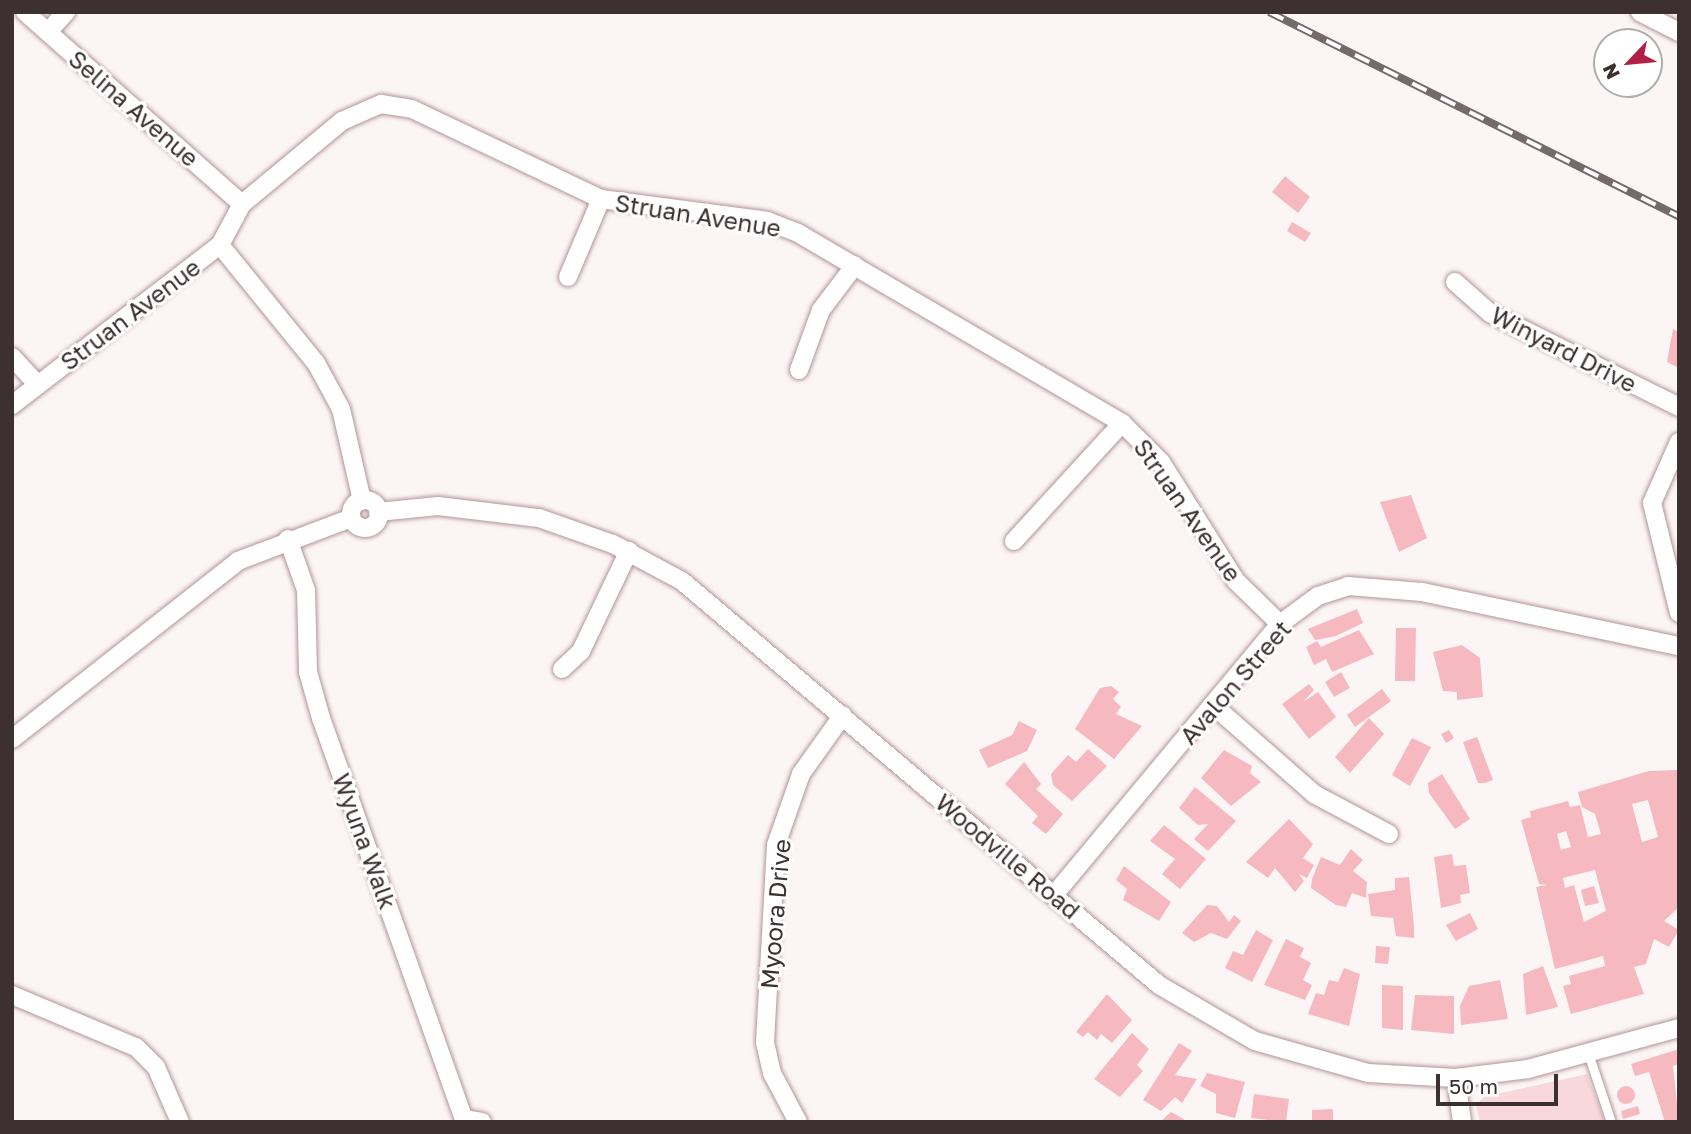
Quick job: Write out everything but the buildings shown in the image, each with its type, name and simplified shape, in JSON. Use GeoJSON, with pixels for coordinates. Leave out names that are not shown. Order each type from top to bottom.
{"type":"FeatureCollection","features":[{"type":"Feature","properties":{"kind":"street","name":"Selina Avenue"},"geometry":{"type":"LineString","coordinates":[[25,12],[242,204]]}},
{"type":"Feature","properties":{"kind":"street"},"geometry":{"type":"LineString","coordinates":[[48,32],[66,12]]}},
{"type":"Feature","properties":{"kind":"street"},"geometry":{"type":"LineString","coordinates":[[1641,12],[1679,32]]}},
{"type":"Feature","properties":{"kind":"street","name":"Struan Avenue"},"geometry":{"type":"LineString","coordinates":[[12,405],[220,245],[242,204],[342,121],[381,104],[436,117],[601,199],[767,221],[855,265],[1122,423],[1161,462],[1236,581],[1280,624]]}},
{"type":"Feature","properties":{"kind":"street"},"geometry":{"type":"LineString","coordinates":[[568,277],[601,199]]}},
{"type":"Feature","properties":{"kind":"street"},"geometry":{"type":"LineString","coordinates":[[220,245],[316,363],[341,409],[362,501],[378,512]]}},
{"type":"Feature","properties":{"kind":"street"},"geometry":{"type":"LineString","coordinates":[[799,370],[821,310],[855,265]]}},
{"type":"Feature","properties":{"kind":"street","name":"Winyard Drive"},"geometry":{"type":"LineString","coordinates":[[1455,282],[1490,313],[1679,407]]}},
{"type":"Feature","properties":{"kind":"street"},"geometry":{"type":"LineString","coordinates":[[12,357],[37,384]]}},
{"type":"Feature","properties":{"kind":"street"},"geometry":{"type":"LineString","coordinates":[[1014,541],[1122,423]]}},
{"type":"Feature","properties":{"kind":"street"},"geometry":{"type":"LineString","coordinates":[[1679,442],[1652,502],[1679,613]]}},
{"type":"Feature","properties":{"kind":"street"},"geometry":{"type":"LineString","coordinates":[[12,739],[152,623],[238,561],[288,539],[351,518],[362,501]]}},
{"type":"Feature","properties":{"kind":"street","name":"Woodville Road"},"geometry":{"type":"LineString","coordinates":[[351,518],[369,528],[378,512],[438,506],[505,513],[570,527],[629,551],[704,597],[1159,985],[1255,1041],[1368,1073],[1456,1078],[1588,1053],[1679,1028]]}},
{"type":"Feature","properties":{"kind":"street","name":"Wyuna Walk"},"geometry":{"type":"LineString","coordinates":[[288,539],[306,590],[308,673],[321,718],[464,1119],[482,1122]]}},
{"type":"Feature","properties":{"kind":"street"},"geometry":{"type":"LineString","coordinates":[[562,668],[581,651],[629,551]]}},
{"type":"Feature","properties":{"kind":"street","name":"Avalon Street"},"geometry":{"type":"LineString","coordinates":[[1054,895],[1280,624],[1318,596],[1377,586],[1679,646]]}},
{"type":"Feature","properties":{"kind":"street"},"geometry":{"type":"LineString","coordinates":[[1213,706],[1314,794],[1389,834]]}},
{"type":"Feature","properties":{"kind":"street","name":"Myoora Drive"},"geometry":{"type":"LineString","coordinates":[[798,1122],[772,1073],[765,1042],[776,845],[801,775],[844,715]]}},
{"type":"Feature","properties":{"kind":"street"},"geometry":{"type":"LineString","coordinates":[[12,995],[136,1047],[156,1066],[180,1122]]}},
{"type":"Feature","properties":{"kind":"street"},"geometry":{"type":"LineString","coordinates":[[1456,1078],[1462,1122]]}},
{"type":"Feature","properties":{"kind":"lane"},"geometry":{"type":"LineString","coordinates":[[1588,1053],[1611,1122]]}},
{"type":"Feature","properties":{"kind":"shaded area"},"geometry":{"type":"Polygon","coordinates":[[[1587,1074],[1605,1122],[1480,1122],[1476,1105],[1484,1097],[1587,1074]]]}},
{"type":"Feature","properties":{"kind":"railway"},"geometry":{"type":"LineString","coordinates":[[1269,12],[1679,216]]}}]}
